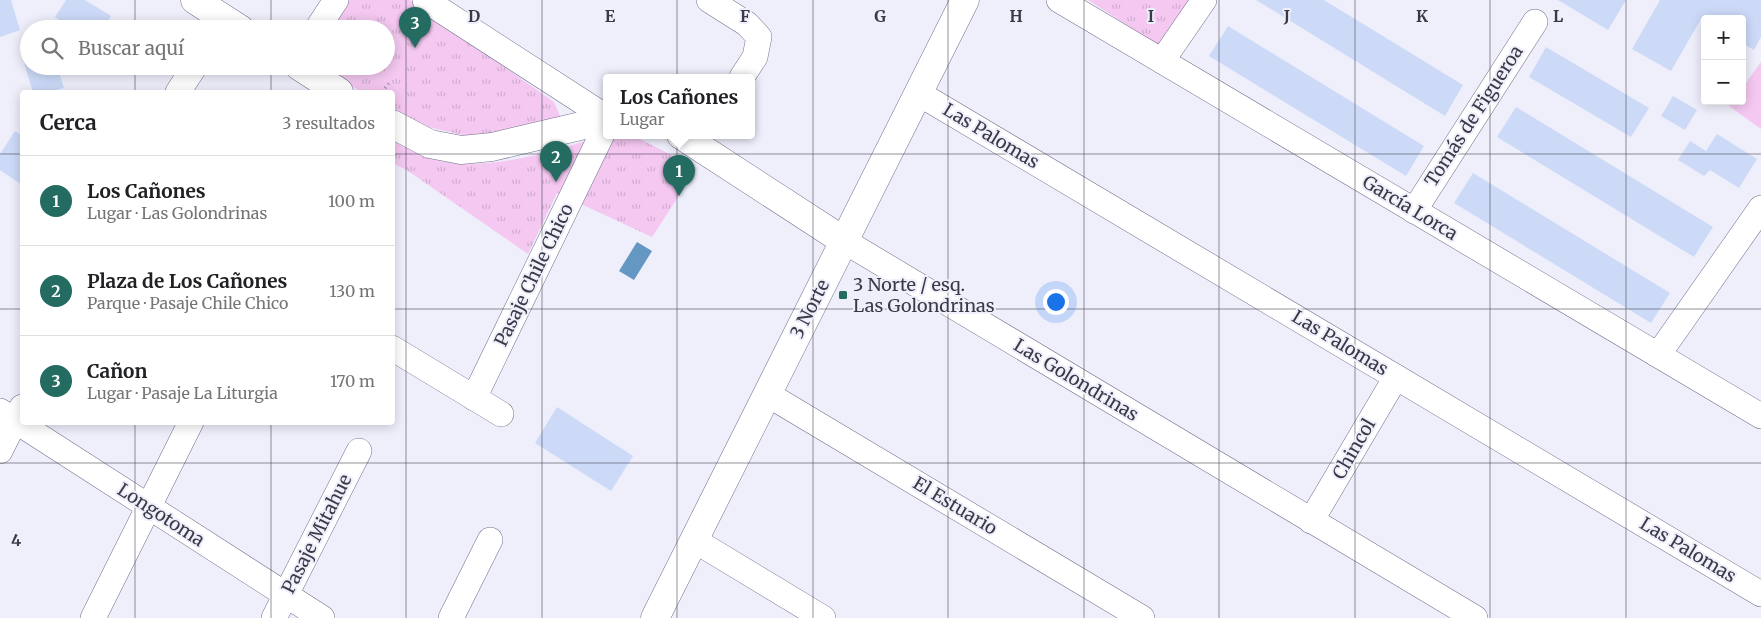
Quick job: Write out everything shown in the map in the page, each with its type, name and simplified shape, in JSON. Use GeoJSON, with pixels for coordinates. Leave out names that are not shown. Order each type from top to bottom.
{"type":"FeatureCollection","features":[{"type":"Feature","properties":{"kind":"street"},"geometry":{"type":"LineString","coordinates":[[195,0],[221,20]]}},
{"type":"Feature","properties":{"kind":"street"},"geometry":{"type":"LineString","coordinates":[[323,20],[336,0]]}},
{"type":"Feature","properties":{"kind":"street"},"geometry":{"type":"LineString","coordinates":[[425,0],[603,116]]}},
{"type":"Feature","properties":{"kind":"street"},"geometry":{"type":"LineString","coordinates":[[709,0],[747,24],[759,38],[754,57],[744,74]]}},
{"type":"Feature","properties":{"kind":"street","name":"3 Norte"},"geometry":{"type":"LineString","coordinates":[[655,618],[965,0]]}},
{"type":"Feature","properties":{"kind":"street","name":"García Lorca"},"geometry":{"type":"LineString","coordinates":[[1059,0],[1761,416]]}},
{"type":"Feature","properties":{"kind":"street"},"geometry":{"type":"LineString","coordinates":[[1162,61],[1204,0]]}},
{"type":"Feature","properties":{"kind":"street","name":"Tomás de Figueroa"},"geometry":{"type":"LineString","coordinates":[[1414,211],[1535,22]]}},
{"type":"Feature","properties":{"kind":"street"},"geometry":{"type":"LineString","coordinates":[[179,90],[189,75]]}},
{"type":"Feature","properties":{"kind":"street"},"geometry":{"type":"LineString","coordinates":[[313,75],[336,90]]}},
{"type":"Feature","properties":{"kind":"street","name":"Las Palomas"},"geometry":{"type":"LineString","coordinates":[[918,93],[1761,594]]}},
{"type":"Feature","properties":{"kind":"street"},"geometry":{"type":"LineString","coordinates":[[395,126],[430,144],[461,150],[492,147],[603,119]]}},
{"type":"Feature","properties":{"kind":"street","name":"Pasaje Chile Chico"},"geometry":{"type":"LineString","coordinates":[[474,398],[603,132]]}},
{"type":"Feature","properties":{"kind":"street","name":"Las Golondrinas"},"geometry":{"type":"LineString","coordinates":[[696,139],[844,241],[1475,618]]}},
{"type":"Feature","properties":{"kind":"street"},"geometry":{"type":"LineString","coordinates":[[1658,355],[1761,208]]}},
{"type":"Feature","properties":{"kind":"street"},"geometry":{"type":"LineString","coordinates":[[395,350],[501,414]]}},
{"type":"Feature","properties":{"kind":"street","name":"Chincol"},"geometry":{"type":"LineString","coordinates":[[1312,521],[1396,377]]}},
{"type":"Feature","properties":{"kind":"street","name":"El Estuario"},"geometry":{"type":"LineString","coordinates":[[767,394],[1142,618]]}},
{"type":"Feature","properties":{"kind":"street"},"geometry":{"type":"LineString","coordinates":[[0,451],[13,413]]}},
{"type":"Feature","properties":{"kind":"street","name":"Longotoma"},"geometry":{"type":"LineString","coordinates":[[30,425],[149,507],[322,618]]}},
{"type":"Feature","properties":{"kind":"street"},"geometry":{"type":"LineString","coordinates":[[93,618],[190,425]]}},
{"type":"Feature","properties":{"kind":"street","name":"Pasaje Mitahue"},"geometry":{"type":"LineString","coordinates":[[274,618],[359,451]]}},
{"type":"Feature","properties":{"kind":"street"},"geometry":{"type":"LineString","coordinates":[[451,618],[490,540]]}},
{"type":"Feature","properties":{"kind":"street"},"geometry":{"type":"LineString","coordinates":[[694,540],[823,618]]}},
{"type":"Feature","properties":{"kind":"path"},"geometry":{"type":"LineString","coordinates":[[383,90],[389,82]]}},
{"type":"Feature","properties":{"kind":"green space"},"geometry":{"type":"Polygon","coordinates":[[[344,0],[410,0],[554,102],[562,120],[471,137],[407,122],[395,114],[395,90],[358,90],[334,75],[395,75],[395,20],[332,20],[344,0]]]}},
{"type":"Feature","properties":{"kind":"green space"},"geometry":{"type":"Polygon","coordinates":[[[1088,0],[1190,0],[1161,47],[1088,0]]]}},
{"type":"Feature","properties":{"kind":"green space"},"geometry":{"type":"Polygon","coordinates":[[[1761,62],[1761,129],[1729,106],[1746,105],[1746,83],[1761,62]]]}},
{"type":"Feature","properties":{"kind":"green space"},"geometry":{"type":"Polygon","coordinates":[[[603,135],[603,139],[640,139],[697,168],[652,237],[557,193],[528,254],[408,171],[395,164],[395,141],[423,156],[444,162],[467,164],[515,159],[563,148],[603,135]]]}},
{"type":"Feature","properties":{"kind":"water"},"geometry":{"type":"Polygon","coordinates":[[[637,242],[652,251],[634,280],[619,271],[637,242]]]}},
{"type":"Feature","properties":{"kind":"building"},"geometry":{"type":"Polygon","coordinates":[[[0,0],[11,0],[20,30],[0,37],[0,0]]]}},
{"type":"Feature","properties":{"kind":"building"},"geometry":{"type":"Polygon","coordinates":[[[66,0],[85,0],[111,16],[109,20],[60,20],[55,17],[66,0]]]}},
{"type":"Feature","properties":{"kind":"building"},"geometry":{"type":"Polygon","coordinates":[[[1256,0],[1324,0],[1463,85],[1445,116],[1256,0]]]}},
{"type":"Feature","properties":{"kind":"building"},"geometry":{"type":"Polygon","coordinates":[[[1558,0],[1626,0],[1608,30],[1558,0]]]}},
{"type":"Feature","properties":{"kind":"building"},"geometry":{"type":"Polygon","coordinates":[[[1660,0],[1761,0],[1761,37],[1754,50],[1746,45],[1746,15],[1701,15],[1701,19],[1671,71],[1632,49],[1660,0]]]}},
{"type":"Feature","properties":{"kind":"building"},"geometry":{"type":"Polygon","coordinates":[[[1228,26],[1424,146],[1406,176],[1209,56],[1228,26]]]}},
{"type":"Feature","properties":{"kind":"building"},"geometry":{"type":"Polygon","coordinates":[[[1546,47],[1649,108],[1631,137],[1529,77],[1546,47]]]}},
{"type":"Feature","properties":{"kind":"building"},"geometry":{"type":"Polygon","coordinates":[[[28,75],[60,75],[64,88],[57,90],[32,90],[28,75]]]}},
{"type":"Feature","properties":{"kind":"building"},"geometry":{"type":"Polygon","coordinates":[[[1673,96],[1697,110],[1685,130],[1661,116],[1673,96]]]}},
{"type":"Feature","properties":{"kind":"building"},"geometry":{"type":"Polygon","coordinates":[[[1516,107],[1713,227],[1694,257],[1497,137],[1516,107]]]}},
{"type":"Feature","properties":{"kind":"building"},"geometry":{"type":"Polygon","coordinates":[[[15,131],[20,135],[20,184],[0,170],[0,154],[15,131]]]}},
{"type":"Feature","properties":{"kind":"building"},"geometry":{"type":"Polygon","coordinates":[[[1717,134],[1757,159],[1739,188],[1710,170],[1704,176],[1678,160],[1690,141],[1706,151],[1717,134]]]}},
{"type":"Feature","properties":{"kind":"building"},"geometry":{"type":"Polygon","coordinates":[[[1473,173],[1670,293],[1651,323],[1454,203],[1473,173]]]}},
{"type":"Feature","properties":{"kind":"building"},"geometry":{"type":"Polygon","coordinates":[[[557,407],[633,456],[611,491],[535,443],[557,407]]]}},
{"type":"Feature","properties":{"kind":"place","name":"Cañon"},"geometry":{"type":"Point","coordinates":[415,48]}},
{"type":"Feature","properties":{"kind":"place","name":"Plaza de Los Cañones"},"geometry":{"type":"Point","coordinates":[556,182]}},
{"type":"Feature","properties":{"kind":"place","name":"Los Cañones"},"geometry":{"type":"Point","coordinates":[679,196]}},
{"type":"Feature","properties":{"kind":"place","name":"3 Norte / esq. Las Golondrinas"},"geometry":{"type":"Point","coordinates":[843,295]}}]}
